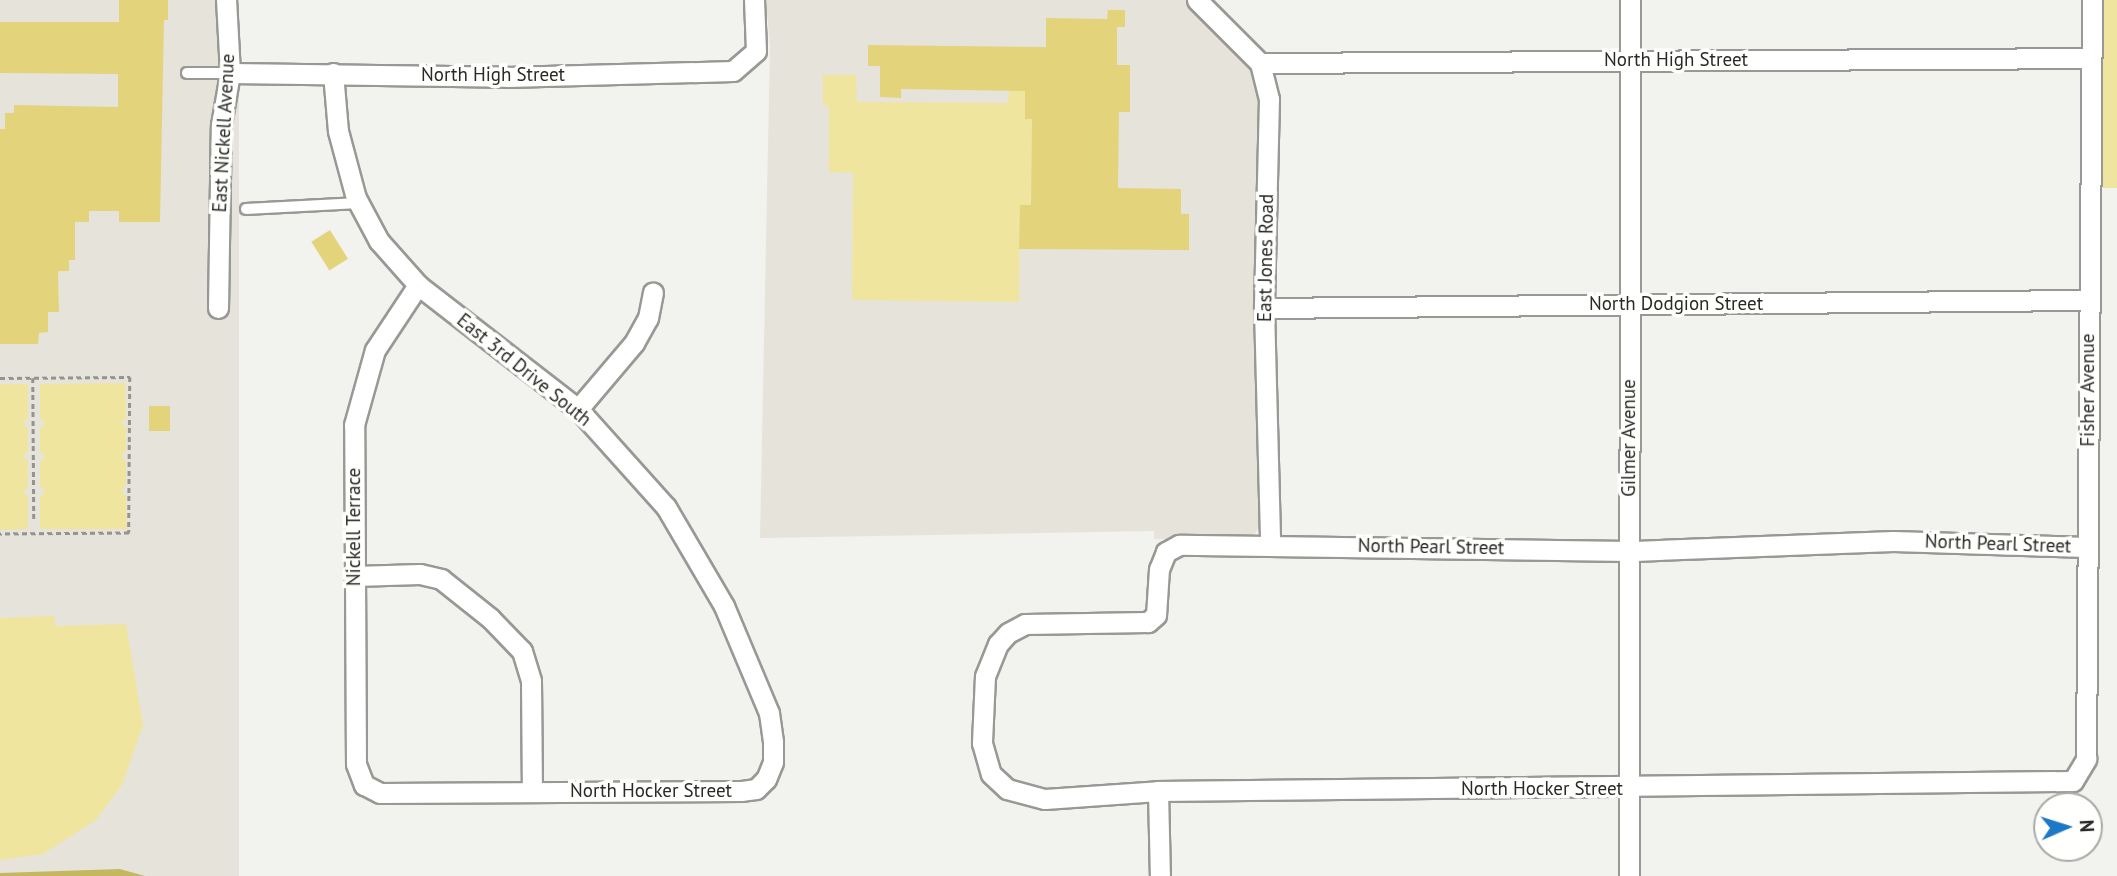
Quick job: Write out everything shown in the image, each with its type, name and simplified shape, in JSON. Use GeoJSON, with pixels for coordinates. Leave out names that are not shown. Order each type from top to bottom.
{"type":"FeatureCollection","features":[{"type":"Feature","properties":{"kind":"street","name":"East Nickell Avenue"},"geometry":{"type":"LineString","coordinates":[[218,307],[221,125],[230,73],[226,0]]}},
{"type":"Feature","properties":{"kind":"street","name":"North High Street"},"geometry":{"type":"LineString","coordinates":[[230,73],[507,76],[733,71],[757,51],[754,0]]}},
{"type":"Feature","properties":{"kind":"street"},"geometry":{"type":"LineString","coordinates":[[1198,0],[1260,63]]}},
{"type":"Feature","properties":{"kind":"street","name":"Gilmer Avenue"},"geometry":{"type":"LineString","coordinates":[[1629,876],[1630,0]]}},
{"type":"Feature","properties":{"kind":"street","name":"Fisher Avenue"},"geometry":{"type":"LineString","coordinates":[[2077,778],[2086,759],[2092,0]]}},
{"type":"Feature","properties":{"kind":"street","name":"North High Street"},"geometry":{"type":"LineString","coordinates":[[1260,63],[2091,58]]}},
{"type":"Feature","properties":{"kind":"street","name":"East Jones Road"},"geometry":{"type":"LineString","coordinates":[[1260,63],[1269,99],[1264,308],[1270,544]]}},
{"type":"Feature","properties":{"kind":"street","name":"East 3rd Drive South"},"geometry":{"type":"LineString","coordinates":[[333,73],[338,131],[359,203],[379,241],[418,285],[578,409],[666,507],[724,606],[769,713],[773,762],[766,779]]}},
{"type":"Feature","properties":{"kind":"street","name":"Nickell Terrace"},"geometry":{"type":"LineString","coordinates":[[358,790],[354,425],[363,383],[392,320],[418,285]]}},
{"type":"Feature","properties":{"kind":"street"},"geometry":{"type":"LineString","coordinates":[[578,409],[634,343],[648,318],[653,292]]}},
{"type":"Feature","properties":{"kind":"street","name":"North Dodgion Street"},"geometry":{"type":"LineString","coordinates":[[1264,308],[2088,300]]}},
{"type":"Feature","properties":{"kind":"street","name":"North Pearl Street"},"geometry":{"type":"LineString","coordinates":[[1007,789],[991,774],[982,743],[985,676],[998,644],[1008,633],[1025,624],[1149,622],[1156,615],[1159,569],[1166,552],[1179,545],[1270,544],[1629,551],[1893,541],[2087,547]]}},
{"type":"Feature","properties":{"kind":"street"},"geometry":{"type":"LineString","coordinates":[[354,576],[420,574],[440,579],[491,618],[522,651],[531,681],[533,791]]}},
{"type":"Feature","properties":{"kind":"street","name":"North Hocker Street"},"geometry":{"type":"LineString","coordinates":[[1007,789],[1045,799],[1158,791],[2061,784],[2077,778]]}},
{"type":"Feature","properties":{"kind":"street","name":"North Hocker Street"},"geometry":{"type":"LineString","coordinates":[[358,790],[380,793],[742,790],[756,789],[766,779]]}},
{"type":"Feature","properties":{"kind":"street"},"geometry":{"type":"LineString","coordinates":[[1158,791],[1160,876]]}},
{"type":"Feature","properties":{"kind":"lane"},"geometry":{"type":"LineString","coordinates":[[187,73],[230,73]]}},
{"type":"Feature","properties":{"kind":"lane"},"geometry":{"type":"LineString","coordinates":[[246,209],[359,203]]}},
{"type":"Feature","properties":{"kind":"path"},"geometry":{"type":"LineString","coordinates":[[0,378],[130,377],[129,533],[0,534]]}},
{"type":"Feature","properties":{"kind":"path"},"geometry":{"type":"LineString","coordinates":[[33,378],[34,519]]}},
{"type":"Feature","properties":{"kind":"shaded area"},"geometry":{"type":"Polygon","coordinates":[[[0,0],[239,0],[239,876],[0,876],[0,0]]]}},
{"type":"Feature","properties":{"kind":"shaded area"},"geometry":{"type":"Polygon","coordinates":[[[766,0],[1192,0],[1210,30],[1252,67],[1264,108],[1260,526],[1253,537],[1154,539],[1154,531],[760,538],[770,46],[766,0]]]}},
{"type":"Feature","properties":{"kind":"shaded area"},"geometry":{"type":"Polygon","coordinates":[[[2103,0],[2117,0],[2117,188],[2103,188],[2103,0]]]}},
{"type":"Feature","properties":{"kind":"shaded area"},"geometry":{"type":"Polygon","coordinates":[[[823,75],[856,75],[857,102],[1008,103],[1009,90],[1025,91],[1025,118],[1032,119],[1031,205],[1020,205],[1019,302],[852,300],[853,173],[829,172],[829,106],[823,105],[823,75]]]}},
{"type":"Feature","properties":{"kind":"shaded area"},"geometry":{"type":"Polygon","coordinates":[[[125,383],[126,418],[121,423],[126,427],[126,451],[121,457],[126,461],[126,485],[121,491],[126,496],[127,529],[40,529],[40,497],[45,491],[40,486],[40,462],[45,457],[40,452],[40,428],[45,423],[40,418],[40,384],[125,383]]]}},
{"type":"Feature","properties":{"kind":"shaded area"},"geometry":{"type":"Polygon","coordinates":[[[0,384],[28,384],[28,418],[23,423],[28,428],[28,452],[23,457],[28,462],[28,487],[23,492],[28,496],[28,529],[0,530],[0,384]]]}},
{"type":"Feature","properties":{"kind":"shaded area"},"geometry":{"type":"Polygon","coordinates":[[[54,616],[55,626],[126,624],[143,725],[122,785],[96,820],[43,854],[0,860],[0,618],[54,616]]]}},
{"type":"Feature","properties":{"kind":"shaded area"},"geometry":{"type":"Polygon","coordinates":[[[120,869],[145,876],[0,876],[0,873],[120,869]]]}},
{"type":"Feature","properties":{"kind":"building"},"geometry":{"type":"Polygon","coordinates":[[[119,0],[168,0],[168,20],[164,20],[160,222],[119,222],[119,211],[89,211],[89,222],[75,222],[75,260],[69,260],[69,271],[58,271],[59,312],[48,312],[48,332],[39,333],[38,344],[0,344],[0,129],[5,129],[5,113],[14,113],[14,105],[118,107],[118,74],[0,73],[0,22],[119,22],[119,0]]]}},
{"type":"Feature","properties":{"kind":"building"},"geometry":{"type":"Polygon","coordinates":[[[1108,10],[1125,10],[1125,27],[1117,27],[1117,65],[1130,65],[1130,112],[1119,112],[1118,188],[1181,189],[1181,214],[1189,214],[1189,250],[1019,249],[1020,205],[1031,205],[1032,119],[1025,119],[1025,91],[901,89],[901,98],[880,97],[880,66],[868,66],[868,45],[1046,47],[1046,18],[1107,19],[1108,10]]]}},
{"type":"Feature","properties":{"kind":"building"},"geometry":{"type":"Polygon","coordinates":[[[330,230],[348,259],[329,270],[311,242],[330,230]]]}},
{"type":"Feature","properties":{"kind":"building"},"geometry":{"type":"Polygon","coordinates":[[[149,406],[170,406],[170,431],[149,431],[149,406]]]}}]}
